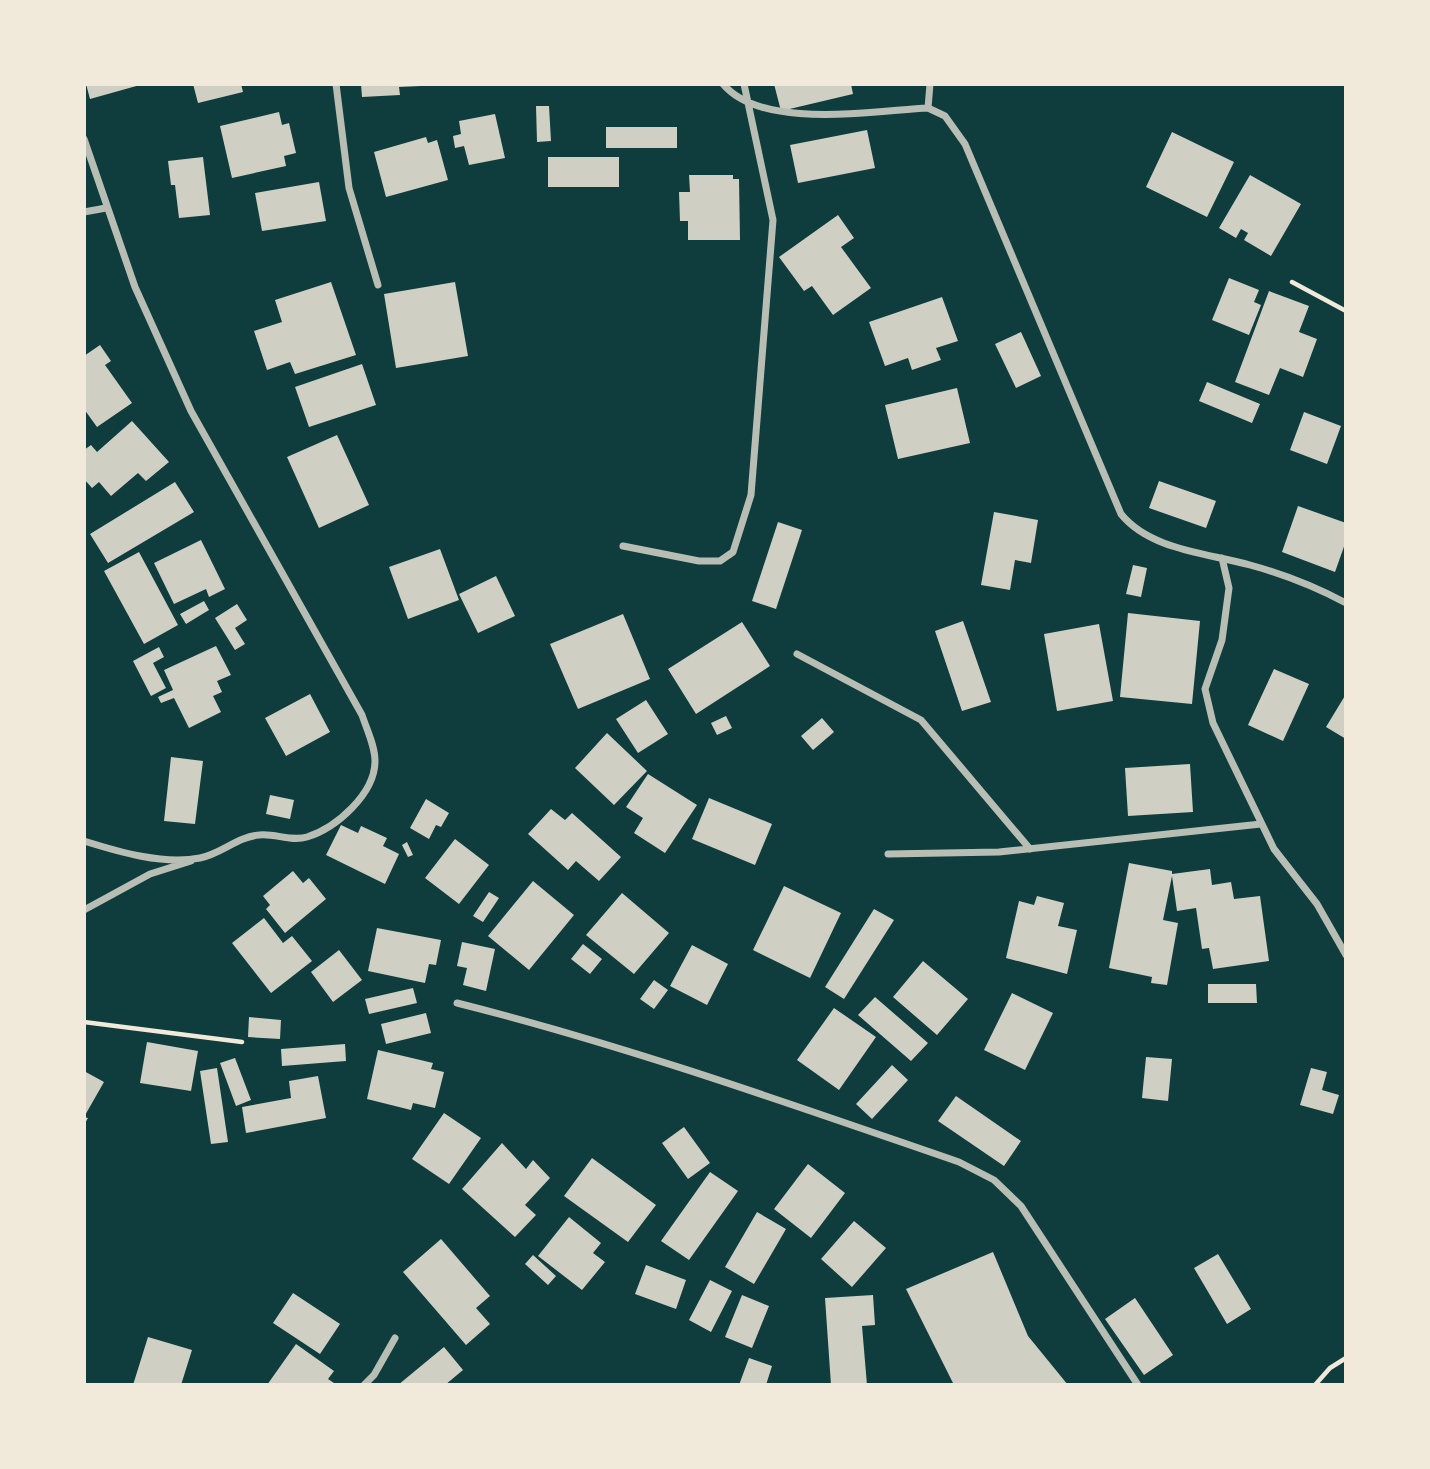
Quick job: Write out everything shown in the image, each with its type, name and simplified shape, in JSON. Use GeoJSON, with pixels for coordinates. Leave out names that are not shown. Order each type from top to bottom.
{"type":"FeatureCollection","features":[{"type":"Feature","properties":{"kind":"street"},"geometry":{"type":"LineString","coordinates":[[336,84],[349,188],[378,285]]}},
{"type":"Feature","properties":{"kind":"street"},"geometry":{"type":"LineString","coordinates":[[723,84],[734,96],[748,103],[788,115],[928,108],[945,116],[965,144],[1121,514],[1133,528],[1152,538],[1316,588],[1346,603]]}},
{"type":"Feature","properties":{"kind":"street"},"geometry":{"type":"LineString","coordinates":[[623,546],[699,561],[720,561],[733,552],[748,505],[773,220],[744,84]]}},
{"type":"Feature","properties":{"kind":"street"},"geometry":{"type":"LineString","coordinates":[[928,108],[930,84]]}},
{"type":"Feature","properties":{"kind":"street"},"geometry":{"type":"LineString","coordinates":[[84,139],[135,287],[191,411],[362,715],[375,753],[371,782],[360,800],[329,826],[306,837],[261,835],[239,839],[202,858],[150,874],[84,910]]}},
{"type":"Feature","properties":{"kind":"street"},"geometry":{"type":"LineString","coordinates":[[84,212],[106,208]]}},
{"type":"Feature","properties":{"kind":"street"},"geometry":{"type":"LineString","coordinates":[[1222,558],[1229,588],[1223,640],[1205,689],[1213,723],[1274,849],[1317,904],[1346,955]]}},
{"type":"Feature","properties":{"kind":"street"},"geometry":{"type":"LineString","coordinates":[[797,654],[921,720],[1030,849]]}},
{"type":"Feature","properties":{"kind":"street"},"geometry":{"type":"LineString","coordinates":[[888,854],[999,852],[1261,824]]}},
{"type":"Feature","properties":{"kind":"street"},"geometry":{"type":"LineString","coordinates":[[84,841],[150,856],[202,858]]}},
{"type":"Feature","properties":{"kind":"street"},"geometry":{"type":"LineString","coordinates":[[457,1003],[569,1031],[653,1058],[959,1162],[994,1181],[1021,1206],[1053,1249],[1138,1385]]}},
{"type":"Feature","properties":{"kind":"street"},"geometry":{"type":"LineString","coordinates":[[364,1385],[374,1375],[395,1338]]}},
{"type":"Feature","properties":{"kind":"path"},"geometry":{"type":"LineString","coordinates":[[1292,282],[1346,310]]}},
{"type":"Feature","properties":{"kind":"path"},"geometry":{"type":"LineString","coordinates":[[84,1022],[242,1042]]}},
{"type":"Feature","properties":{"kind":"path"},"geometry":{"type":"LineString","coordinates":[[1315,1385],[1330,1367],[1346,1358]]}},
{"type":"Feature","properties":{"kind":"building"},"geometry":{"type":"Polygon","coordinates":[[[86,84],[140,84],[140,85],[90,99],[86,84]]]}},
{"type":"Feature","properties":{"kind":"building"},"geometry":{"type":"Polygon","coordinates":[[[193,84],[241,84],[243,92],[198,103],[193,84]]]}},
{"type":"Feature","properties":{"kind":"building"},"geometry":{"type":"Polygon","coordinates":[[[361,84],[421,86],[399,87],[400,95],[362,97],[361,84]]]}},
{"type":"Feature","properties":{"kind":"building"},"geometry":{"type":"Polygon","coordinates":[[[774,84],[851,84],[853,94],[781,111],[774,84]]]}},
{"type":"Feature","properties":{"kind":"building"},"geometry":{"type":"Polygon","coordinates":[[[536,106],[549,106],[551,141],[537,142],[536,106]]]}},
{"type":"Feature","properties":{"kind":"building"},"geometry":{"type":"Polygon","coordinates":[[[279,112],[282,125],[289,123],[296,153],[284,156],[286,166],[232,178],[220,126],[279,112]]]}},
{"type":"Feature","properties":{"kind":"building"},"geometry":{"type":"Polygon","coordinates":[[[495,114],[505,158],[469,165],[464,146],[455,148],[453,136],[461,134],[459,121],[495,114]]]}},
{"type":"Feature","properties":{"kind":"building"},"geometry":{"type":"Polygon","coordinates":[[[606,127],[677,127],[677,148],[606,148],[606,127]]]}},
{"type":"Feature","properties":{"kind":"building"},"geometry":{"type":"Polygon","coordinates":[[[867,130],[875,168],[798,183],[790,145],[867,130]]]}},
{"type":"Feature","properties":{"kind":"building"},"geometry":{"type":"Polygon","coordinates":[[[1172,132],[1234,162],[1207,217],[1146,187],[1172,132]]]}},
{"type":"Feature","properties":{"kind":"building"},"geometry":{"type":"Polygon","coordinates":[[[426,137],[428,143],[437,140],[448,180],[386,197],[374,152],[426,137]]]}},
{"type":"Feature","properties":{"kind":"building"},"geometry":{"type":"Polygon","coordinates":[[[203,157],[210,215],[179,218],[175,185],[171,185],[168,161],[203,157]]]}},
{"type":"Feature","properties":{"kind":"building"},"geometry":{"type":"Polygon","coordinates":[[[548,157],[619,157],[619,187],[548,187],[548,157]]]}},
{"type":"Feature","properties":{"kind":"building"},"geometry":{"type":"Polygon","coordinates":[[[689,175],[733,175],[733,179],[739,179],[740,240],[688,240],[688,221],[680,221],[679,192],[690,192],[689,175]]]}},
{"type":"Feature","properties":{"kind":"building"},"geometry":{"type":"Polygon","coordinates":[[[1250,175],[1301,204],[1271,256],[1244,240],[1248,233],[1241,229],[1236,238],[1219,228],[1250,175]]]}},
{"type":"Feature","properties":{"kind":"building"},"geometry":{"type":"Polygon","coordinates":[[[319,182],[326,221],[262,231],[255,193],[319,182]]]}},
{"type":"Feature","properties":{"kind":"building"},"geometry":{"type":"Polygon","coordinates":[[[838,215],[854,238],[841,247],[871,288],[833,315],[812,286],[804,291],[779,257],[838,215]]]}},
{"type":"Feature","properties":{"kind":"building"},"geometry":{"type":"Polygon","coordinates":[[[1229,278],[1259,290],[1254,302],[1261,305],[1249,335],[1212,320],[1229,278]]]}},
{"type":"Feature","properties":{"kind":"building"},"geometry":{"type":"Polygon","coordinates":[[[331,282],[356,355],[295,374],[290,362],[267,370],[254,331],[282,322],[275,300],[331,282]]]}},
{"type":"Feature","properties":{"kind":"building"},"geometry":{"type":"Polygon","coordinates":[[[455,282],[468,356],[396,368],[384,294],[455,282]]]}},
{"type":"Feature","properties":{"kind":"building"},"geometry":{"type":"Polygon","coordinates":[[[1269,291],[1309,306],[1299,332],[1317,339],[1303,377],[1280,368],[1269,395],[1235,382],[1269,291]]]}},
{"type":"Feature","properties":{"kind":"building"},"geometry":{"type":"Polygon","coordinates":[[[942,297],[958,341],[936,348],[941,360],[912,370],[908,358],[885,366],[869,322],[942,297]]]}},
{"type":"Feature","properties":{"kind":"building"},"geometry":{"type":"Polygon","coordinates":[[[1021,332],[1041,376],[1016,388],[995,344],[1021,332]]]}},
{"type":"Feature","properties":{"kind":"building"},"geometry":{"type":"Polygon","coordinates":[[[100,345],[111,361],[105,365],[132,403],[97,427],[84,409],[84,356],[100,345]]]}},
{"type":"Feature","properties":{"kind":"building"},"geometry":{"type":"Polygon","coordinates":[[[362,364],[376,405],[309,427],[295,387],[362,364]]]}},
{"type":"Feature","properties":{"kind":"building"},"geometry":{"type":"Polygon","coordinates":[[[1207,382],[1260,404],[1252,423],[1199,401],[1207,382]]]}},
{"type":"Feature","properties":{"kind":"building"},"geometry":{"type":"Polygon","coordinates":[[[957,388],[970,443],[898,459],[885,405],[957,388]]]}},
{"type":"Feature","properties":{"kind":"building"},"geometry":{"type":"Polygon","coordinates":[[[1304,412],[1341,426],[1327,464],[1290,450],[1304,412]]]}},
{"type":"Feature","properties":{"kind":"building"},"geometry":{"type":"Polygon","coordinates":[[[132,421],[169,462],[146,481],[138,473],[111,496],[99,482],[92,488],[84,479],[84,450],[91,445],[97,452],[132,421]]]}},
{"type":"Feature","properties":{"kind":"building"},"geometry":{"type":"Polygon","coordinates":[[[337,435],[369,505],[319,528],[287,457],[337,435]]]}},
{"type":"Feature","properties":{"kind":"building"},"geometry":{"type":"Polygon","coordinates":[[[1159,481],[1216,501],[1206,528],[1149,508],[1159,481]]]}},
{"type":"Feature","properties":{"kind":"building"},"geometry":{"type":"Polygon","coordinates":[[[175,482],[194,512],[108,563],[90,534],[175,482]]]}},
{"type":"Feature","properties":{"kind":"building"},"geometry":{"type":"Polygon","coordinates":[[[1298,506],[1346,523],[1346,541],[1335,572],[1282,552],[1298,506]]]}},
{"type":"Feature","properties":{"kind":"building"},"geometry":{"type":"Polygon","coordinates":[[[994,512],[1038,520],[1031,563],[1015,560],[1010,590],[981,585],[994,512]]]}},
{"type":"Feature","properties":{"kind":"building"},"geometry":{"type":"Polygon","coordinates":[[[778,522],[802,530],[776,609],[752,601],[778,522]]]}},
{"type":"Feature","properties":{"kind":"building"},"geometry":{"type":"Polygon","coordinates":[[[201,540],[225,589],[209,597],[206,589],[174,604],[154,563],[201,540]]]}},
{"type":"Feature","properties":{"kind":"building"},"geometry":{"type":"Polygon","coordinates":[[[440,549],[459,600],[408,619],[389,567],[440,549]]]}},
{"type":"Feature","properties":{"kind":"building"},"geometry":{"type":"Polygon","coordinates":[[[139,552],[178,625],[144,644],[104,571],[139,552]]]}},
{"type":"Feature","properties":{"kind":"building"},"geometry":{"type":"Polygon","coordinates":[[[1133,565],[1147,568],[1141,597],[1126,594],[1133,565]]]}},
{"type":"Feature","properties":{"kind":"building"},"geometry":{"type":"Polygon","coordinates":[[[496,576],[515,616],[478,633],[459,594],[496,576]]]}},
{"type":"Feature","properties":{"kind":"building"},"geometry":{"type":"Polygon","coordinates":[[[204,601],[209,610],[186,624],[180,614],[204,601]]]}},
{"type":"Feature","properties":{"kind":"building"},"geometry":{"type":"Polygon","coordinates":[[[237,604],[247,620],[235,628],[245,644],[235,650],[215,618],[237,604]]]}},
{"type":"Feature","properties":{"kind":"building"},"geometry":{"type":"Polygon","coordinates":[[[1128,613],[1200,621],[1192,704],[1120,697],[1128,613]]]}},
{"type":"Feature","properties":{"kind":"building"},"geometry":{"type":"Polygon","coordinates":[[[623,614],[650,679],[578,709],[550,644],[623,614]]]}},
{"type":"Feature","properties":{"kind":"building"},"geometry":{"type":"Polygon","coordinates":[[[963,621],[991,702],[962,711],[935,631],[963,621]]]}},
{"type":"Feature","properties":{"kind":"building"},"geometry":{"type":"Polygon","coordinates":[[[742,622],[770,666],[696,714],[668,669],[742,622]]]}},
{"type":"Feature","properties":{"kind":"building"},"geometry":{"type":"Polygon","coordinates":[[[1099,624],[1113,701],[1057,711],[1044,634],[1099,624]]]}},
{"type":"Feature","properties":{"kind":"building"},"geometry":{"type":"Polygon","coordinates":[[[216,646],[231,675],[217,681],[222,692],[213,696],[221,712],[189,728],[174,698],[161,703],[158,697],[173,690],[164,670],[216,646]]]}},
{"type":"Feature","properties":{"kind":"building"},"geometry":{"type":"Polygon","coordinates":[[[159,647],[164,657],[153,663],[166,688],[151,696],[133,661],[159,647]]]}},
{"type":"Feature","properties":{"kind":"building"},"geometry":{"type":"Polygon","coordinates":[[[1274,669],[1309,684],[1283,741],[1248,725],[1274,669]]]}},
{"type":"Feature","properties":{"kind":"building"},"geometry":{"type":"Polygon","coordinates":[[[310,694],[330,732],[286,756],[265,718],[310,694]]]}},
{"type":"Feature","properties":{"kind":"building"},"geometry":{"type":"Polygon","coordinates":[[[1346,694],[1346,739],[1326,727],[1346,694]]]}},
{"type":"Feature","properties":{"kind":"building"},"geometry":{"type":"Polygon","coordinates":[[[646,700],[668,734],[638,753],[616,719],[646,700]]]}},
{"type":"Feature","properties":{"kind":"building"},"geometry":{"type":"Polygon","coordinates":[[[726,716],[732,728],[717,735],[711,723],[726,716]]]}},
{"type":"Feature","properties":{"kind":"building"},"geometry":{"type":"Polygon","coordinates":[[[822,718],[834,732],[813,750],[801,736],[822,718]]]}},
{"type":"Feature","properties":{"kind":"building"},"geometry":{"type":"Polygon","coordinates":[[[607,733],[647,771],[614,805],[575,768],[607,733]]]}},
{"type":"Feature","properties":{"kind":"building"},"geometry":{"type":"Polygon","coordinates":[[[171,757],[203,761],[195,824],[164,821],[171,757]]]}},
{"type":"Feature","properties":{"kind":"building"},"geometry":{"type":"Polygon","coordinates":[[[1190,764],[1193,812],[1128,816],[1125,768],[1190,764]]]}},
{"type":"Feature","properties":{"kind":"building"},"geometry":{"type":"Polygon","coordinates":[[[648,774],[697,805],[665,853],[634,833],[643,818],[626,807],[648,774]]]}},
{"type":"Feature","properties":{"kind":"building"},"geometry":{"type":"Polygon","coordinates":[[[270,795],[294,800],[290,819],[266,814],[270,795]]]}},
{"type":"Feature","properties":{"kind":"building"},"geometry":{"type":"Polygon","coordinates":[[[709,798],[772,824],[755,865],[692,839],[709,798]]]}},
{"type":"Feature","properties":{"kind":"building"},"geometry":{"type":"Polygon","coordinates":[[[426,799],[449,813],[441,827],[436,825],[429,839],[410,828],[426,799]]]}},
{"type":"Feature","properties":{"kind":"building"},"geometry":{"type":"Polygon","coordinates":[[[551,809],[565,820],[572,813],[621,857],[599,881],[576,861],[568,870],[528,834],[551,809]]]}},
{"type":"Feature","properties":{"kind":"building"},"geometry":{"type":"Polygon","coordinates":[[[341,825],[358,833],[361,826],[387,838],[383,846],[399,854],[385,884],[326,855],[341,825]]]}},
{"type":"Feature","properties":{"kind":"building"},"geometry":{"type":"Polygon","coordinates":[[[455,839],[489,865],[459,904],[425,878],[455,839]]]}},
{"type":"Feature","properties":{"kind":"building"},"geometry":{"type":"Polygon","coordinates":[[[407,842],[413,855],[408,857],[402,845],[407,842]]]}},
{"type":"Feature","properties":{"kind":"building"},"geometry":{"type":"Polygon","coordinates":[[[1129,863],[1172,871],[1172,874],[1210,869],[1212,885],[1231,882],[1234,899],[1260,896],[1269,961],[1213,969],[1209,948],[1202,949],[1196,908],[1177,911],[1172,876],[1163,920],[1178,923],[1167,985],[1151,983],[1152,977],[1109,968],[1129,863]]]}},
{"type":"Feature","properties":{"kind":"building"},"geometry":{"type":"Polygon","coordinates":[[[293,871],[303,883],[309,878],[326,899],[285,933],[266,909],[270,905],[263,896],[293,871]]]}},
{"type":"Feature","properties":{"kind":"building"},"geometry":{"type":"Polygon","coordinates":[[[533,881],[574,915],[529,970],[488,936],[533,881]]]}},
{"type":"Feature","properties":{"kind":"building"},"geometry":{"type":"Polygon","coordinates":[[[784,886],[841,913],[810,978],[753,950],[784,886]]]}},
{"type":"Feature","properties":{"kind":"building"},"geometry":{"type":"Polygon","coordinates":[[[489,892],[499,898],[483,922],[473,916],[489,892]]]}},
{"type":"Feature","properties":{"kind":"building"},"geometry":{"type":"Polygon","coordinates":[[[622,893],[669,933],[634,974],[586,935],[622,893]]]}},
{"type":"Feature","properties":{"kind":"building"},"geometry":{"type":"Polygon","coordinates":[[[1037,896],[1064,903],[1058,926],[1077,930],[1067,974],[1006,958],[1019,901],[1034,905],[1037,896]]]}},
{"type":"Feature","properties":{"kind":"building"},"geometry":{"type":"Polygon","coordinates":[[[874,909],[894,920],[844,999],[825,987],[874,909]]]}},
{"type":"Feature","properties":{"kind":"building"},"geometry":{"type":"Polygon","coordinates":[[[264,918],[283,943],[292,936],[312,961],[271,993],[232,943],[264,918]]]}},
{"type":"Feature","properties":{"kind":"building"},"geometry":{"type":"Polygon","coordinates":[[[377,928],[441,940],[436,965],[429,964],[425,983],[368,971],[377,928]]]}},
{"type":"Feature","properties":{"kind":"building"},"geometry":{"type":"Polygon","coordinates":[[[462,942],[495,949],[486,991],[463,985],[467,968],[457,966],[462,942]]]}},
{"type":"Feature","properties":{"kind":"building"},"geometry":{"type":"Polygon","coordinates":[[[583,944],[602,959],[590,974],[571,959],[583,944]]]}},
{"type":"Feature","properties":{"kind":"building"},"geometry":{"type":"Polygon","coordinates":[[[692,945],[728,964],[707,1005],[670,986],[692,945]]]}},
{"type":"Feature","properties":{"kind":"building"},"geometry":{"type":"Polygon","coordinates":[[[339,950],[362,980],[333,1002],[311,972],[339,950]]]}},
{"type":"Feature","properties":{"kind":"building"},"geometry":{"type":"Polygon","coordinates":[[[923,961],[968,999],[937,1035],[893,997],[923,961]]]}},
{"type":"Feature","properties":{"kind":"building"},"geometry":{"type":"Polygon","coordinates":[[[654,980],[668,990],[654,1009],[640,999],[654,980]]]}},
{"type":"Feature","properties":{"kind":"building"},"geometry":{"type":"Polygon","coordinates":[[[1208,984],[1256,984],[1257,1003],[1208,1003],[1208,984]]]}},
{"type":"Feature","properties":{"kind":"building"},"geometry":{"type":"Polygon","coordinates":[[[413,988],[417,1003],[369,1014],[365,999],[413,988]]]}},
{"type":"Feature","properties":{"kind":"building"},"geometry":{"type":"Polygon","coordinates":[[[1012,993],[1053,1013],[1025,1070],[984,1050],[1012,993]]]}},
{"type":"Feature","properties":{"kind":"building"},"geometry":{"type":"Polygon","coordinates":[[[875,997],[928,1043],[911,1061],[858,1015],[875,997]]]}},
{"type":"Feature","properties":{"kind":"building"},"geometry":{"type":"Polygon","coordinates":[[[834,1008],[876,1037],[839,1090],[797,1060],[834,1008]]]}},
{"type":"Feature","properties":{"kind":"building"},"geometry":{"type":"Polygon","coordinates":[[[426,1013],[431,1033],[386,1044],[381,1024],[426,1013]]]}},
{"type":"Feature","properties":{"kind":"building"},"geometry":{"type":"Polygon","coordinates":[[[249,1017],[281,1020],[280,1039],[248,1037],[249,1017]]]}},
{"type":"Feature","properties":{"kind":"building"},"geometry":{"type":"Polygon","coordinates":[[[147,1042],[198,1051],[191,1091],[140,1083],[147,1042]]]}},
{"type":"Feature","properties":{"kind":"building"},"geometry":{"type":"Polygon","coordinates":[[[345,1044],[346,1061],[282,1066],[281,1049],[345,1044]]]}},
{"type":"Feature","properties":{"kind":"building"},"geometry":{"type":"Polygon","coordinates":[[[378,1050],[433,1063],[431,1069],[444,1072],[435,1108],[413,1103],[411,1110],[367,1099],[378,1050]]]}},
{"type":"Feature","properties":{"kind":"building"},"geometry":{"type":"Polygon","coordinates":[[[1146,1057],[1172,1059],[1168,1101],[1142,1098],[1146,1057]]]}},
{"type":"Feature","properties":{"kind":"building"},"geometry":{"type":"Polygon","coordinates":[[[235,1058],[251,1100],[236,1106],[220,1063],[235,1058]]]}},
{"type":"Feature","properties":{"kind":"building"},"geometry":{"type":"Polygon","coordinates":[[[892,1065],[908,1080],[872,1119],[856,1104],[892,1065]]]}},
{"type":"Feature","properties":{"kind":"building"},"geometry":{"type":"Polygon","coordinates":[[[217,1068],[228,1142],[211,1144],[200,1071],[217,1068]]]}},
{"type":"Feature","properties":{"kind":"building"},"geometry":{"type":"Polygon","coordinates":[[[1311,1068],[1327,1072],[1322,1090],[1339,1095],[1333,1114],[1300,1105],[1311,1068]]]}},
{"type":"Feature","properties":{"kind":"building"},"geometry":{"type":"Polygon","coordinates":[[[84,1071],[104,1082],[84,1117],[84,1071]]]}},
{"type":"Feature","properties":{"kind":"building"},"geometry":{"type":"Polygon","coordinates":[[[318,1076],[326,1118],[246,1133],[242,1107],[291,1098],[289,1081],[318,1076]]]}},
{"type":"Feature","properties":{"kind":"building"},"geometry":{"type":"Polygon","coordinates":[[[956,1096],[1021,1141],[1004,1166],[938,1121],[956,1096]]]}},
{"type":"Feature","properties":{"kind":"building"},"geometry":{"type":"Polygon","coordinates":[[[444,1113],[481,1138],[449,1184],[412,1159],[444,1113]]]}},
{"type":"Feature","properties":{"kind":"building"},"geometry":{"type":"Polygon","coordinates":[[[684,1127],[710,1163],[688,1179],[662,1143],[684,1127]]]}},
{"type":"Feature","properties":{"kind":"building"},"geometry":{"type":"Polygon","coordinates":[[[502,1143],[526,1169],[533,1160],[550,1178],[525,1205],[536,1215],[515,1237],[462,1189],[502,1143]]]}},
{"type":"Feature","properties":{"kind":"building"},"geometry":{"type":"Polygon","coordinates":[[[592,1158],[656,1205],[628,1242],[564,1196],[592,1158]]]}},
{"type":"Feature","properties":{"kind":"building"},"geometry":{"type":"Polygon","coordinates":[[[808,1164],[845,1193],[811,1238],[774,1209],[808,1164]]]}},
{"type":"Feature","properties":{"kind":"building"},"geometry":{"type":"Polygon","coordinates":[[[710,1172],[738,1191],[689,1260],[661,1241],[710,1172]]]}},
{"type":"Feature","properties":{"kind":"building"},"geometry":{"type":"Polygon","coordinates":[[[757,1212],[786,1229],[754,1284],[725,1267],[757,1212]]]}},
{"type":"Feature","properties":{"kind":"building"},"geometry":{"type":"Polygon","coordinates":[[[569,1217],[601,1243],[593,1253],[605,1262],[582,1290],[538,1256],[569,1217]]]}},
{"type":"Feature","properties":{"kind":"building"},"geometry":{"type":"Polygon","coordinates":[[[854,1221],[886,1248],[852,1287],[821,1259],[854,1221]]]}},
{"type":"Feature","properties":{"kind":"building"},"geometry":{"type":"Polygon","coordinates":[[[441,1239],[490,1296],[476,1308],[490,1324],[466,1345],[403,1272],[441,1239]]]}},
{"type":"Feature","properties":{"kind":"building"},"geometry":{"type":"Polygon","coordinates":[[[993,1252],[1028,1336],[1068,1385],[954,1385],[906,1289],[993,1252]]]}},
{"type":"Feature","properties":{"kind":"building"},"geometry":{"type":"Polygon","coordinates":[[[1218,1254],[1251,1309],[1227,1324],[1194,1268],[1218,1254]]]}},
{"type":"Feature","properties":{"kind":"building"},"geometry":{"type":"Polygon","coordinates":[[[533,1255],[556,1276],[548,1285],[525,1264],[533,1255]]]}},
{"type":"Feature","properties":{"kind":"building"},"geometry":{"type":"Polygon","coordinates":[[[646,1265],[686,1280],[676,1309],[635,1294],[646,1265]]]}},
{"type":"Feature","properties":{"kind":"building"},"geometry":{"type":"Polygon","coordinates":[[[710,1280],[732,1291],[711,1332],[689,1320],[710,1280]]]}},
{"type":"Feature","properties":{"kind":"building"},"geometry":{"type":"Polygon","coordinates":[[[293,1293],[340,1324],[320,1354],[273,1323],[293,1293]]]}},
{"type":"Feature","properties":{"kind":"building"},"geometry":{"type":"Polygon","coordinates":[[[742,1295],[769,1306],[752,1348],[725,1337],[742,1295]]]}},
{"type":"Feature","properties":{"kind":"building"},"geometry":{"type":"Polygon","coordinates":[[[873,1295],[875,1325],[862,1326],[867,1385],[831,1385],[825,1298],[873,1295]]]}},
{"type":"Feature","properties":{"kind":"building"},"geometry":{"type":"Polygon","coordinates":[[[1135,1298],[1173,1355],[1144,1375],[1105,1319],[1135,1298]]]}},
{"type":"Feature","properties":{"kind":"building"},"geometry":{"type":"Polygon","coordinates":[[[148,1337],[192,1350],[181,1385],[133,1385],[148,1337]]]}},
{"type":"Feature","properties":{"kind":"building"},"geometry":{"type":"Polygon","coordinates":[[[296,1344],[334,1371],[328,1379],[337,1385],[267,1385],[296,1344]]]}},
{"type":"Feature","properties":{"kind":"building"},"geometry":{"type":"Polygon","coordinates":[[[444,1347],[463,1370],[445,1385],[398,1385],[444,1347]]]}},
{"type":"Feature","properties":{"kind":"building"},"geometry":{"type":"Polygon","coordinates":[[[749,1358],[772,1366],[766,1385],[739,1385],[749,1358]]]}}]}
